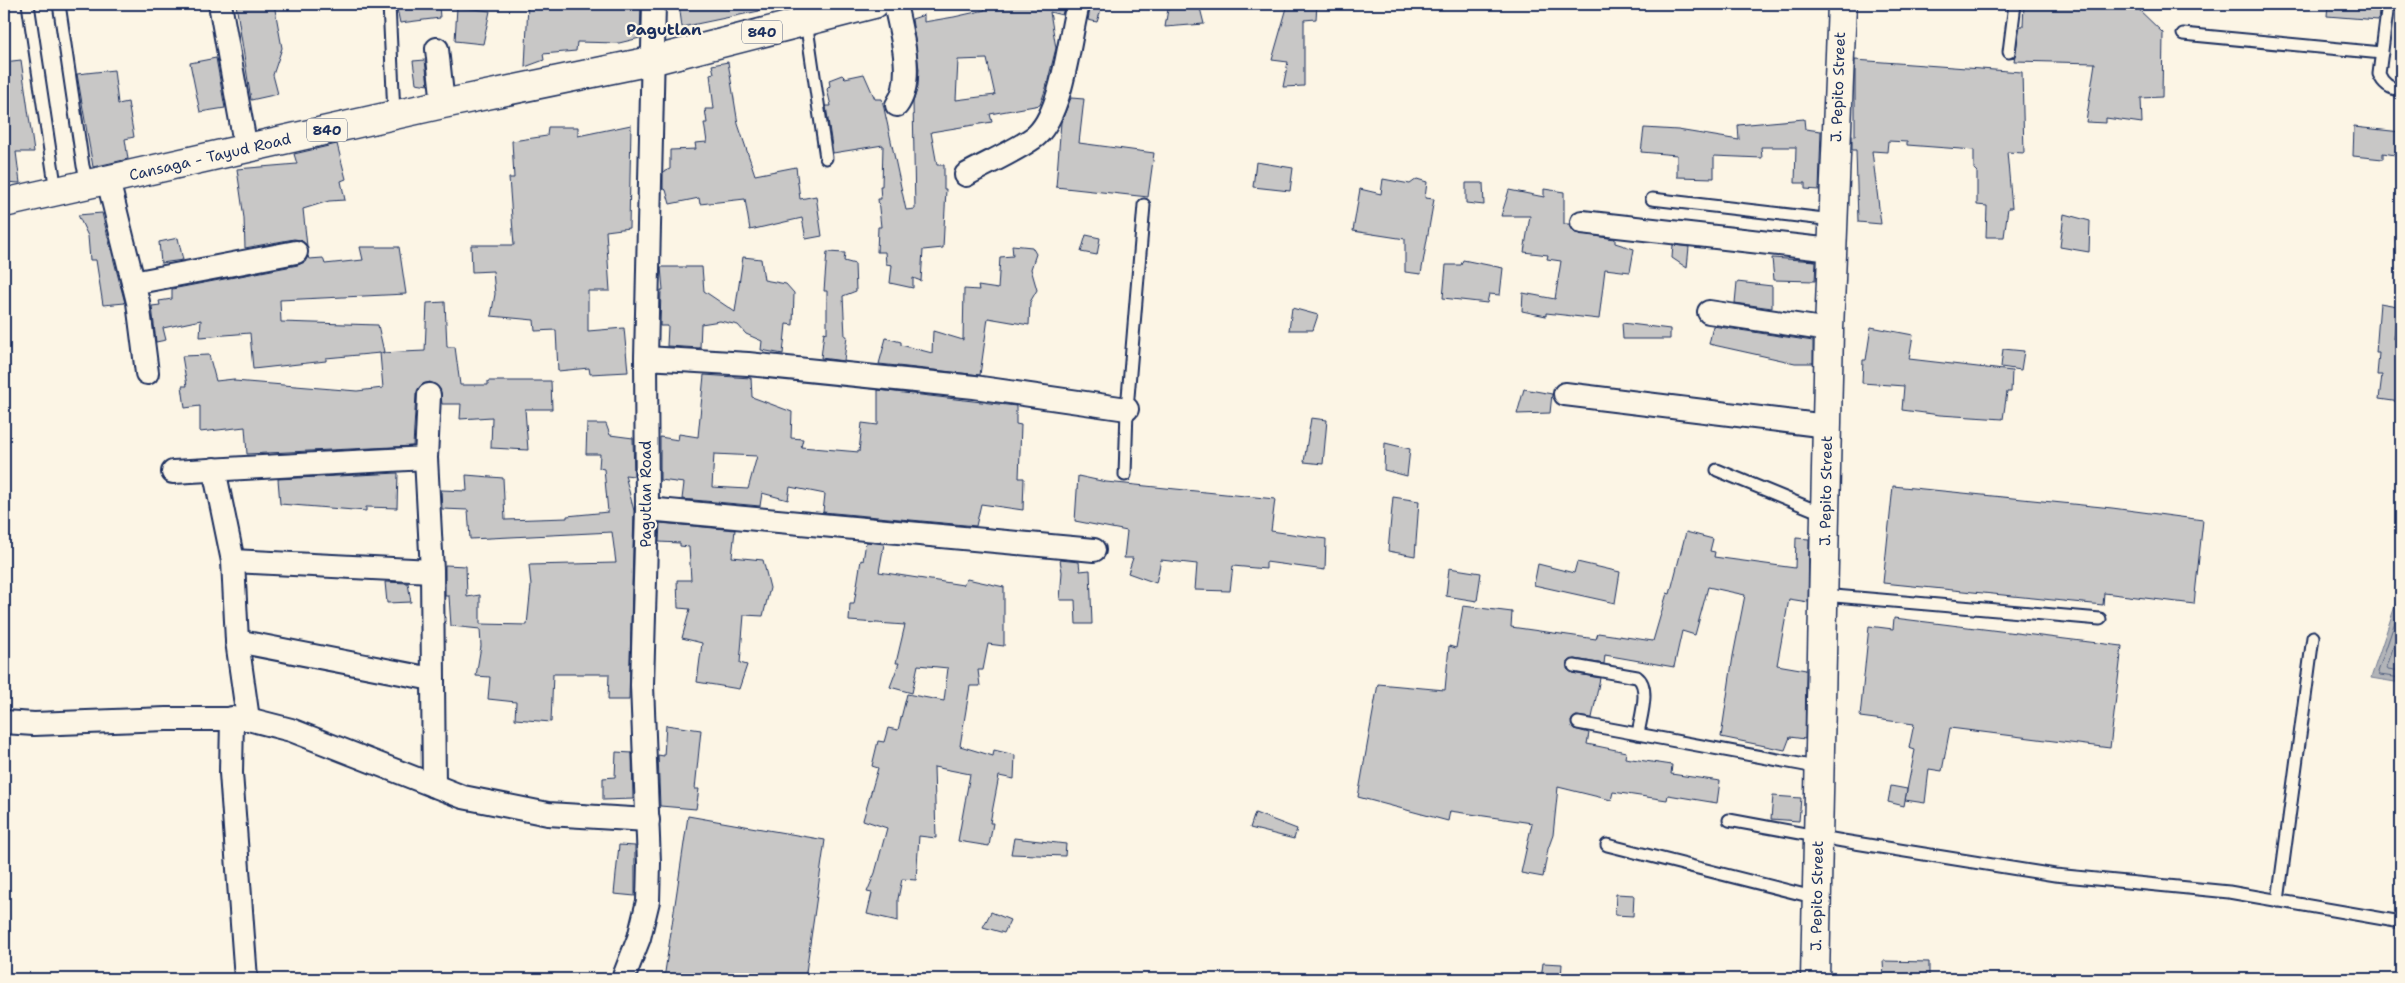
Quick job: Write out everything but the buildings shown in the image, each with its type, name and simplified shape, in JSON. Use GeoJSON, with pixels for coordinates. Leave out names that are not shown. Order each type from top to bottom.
{"type":"FeatureCollection","features":[{"type":"Feature","properties":{"kind":"main road","name":"840"},"geometry":{"type":"LineString","coordinates":[[651,62],[806,20],[874,4]]}},
{"type":"Feature","properties":{"kind":"main road","name":"J. Pepito Street"},"geometry":{"type":"LineString","coordinates":[[1815,979],[1829,330],[1842,4]]}},
{"type":"Feature","properties":{"kind":"main road","name":"Cansaga - Tayud Road"},"geometry":{"type":"LineString","coordinates":[[4,203],[443,104],[651,62]]}},
{"type":"Feature","properties":{"kind":"street"},"geometry":{"type":"LineString","coordinates":[[220,4],[246,149]]}},
{"type":"Feature","properties":{"kind":"street","name":"Pagutlan Road"},"geometry":{"type":"LineString","coordinates":[[623,979],[639,938],[648,901],[648,820],[642,685],[647,509],[646,358],[651,62],[654,4]]}},
{"type":"Feature","properties":{"kind":"street"},"geometry":{"type":"LineString","coordinates":[[895,4],[905,50],[905,85],[903,97],[896,105]]}},
{"type":"Feature","properties":{"kind":"street"},"geometry":{"type":"LineString","coordinates":[[966,174],[1036,136],[1048,121],[1062,77],[1078,4]]}},
{"type":"Feature","properties":{"kind":"street"},"geometry":{"type":"LineString","coordinates":[[437,49],[443,104]]}},
{"type":"Feature","properties":{"kind":"street"},"geometry":{"type":"LineString","coordinates":[[98,182],[138,302],[147,373]]}},
{"type":"Feature","properties":{"kind":"street"},"geometry":{"type":"LineString","coordinates":[[1582,222],[1832,250]]}},
{"type":"Feature","properties":{"kind":"street"},"geometry":{"type":"LineString","coordinates":[[133,283],[296,252]]}},
{"type":"Feature","properties":{"kind":"street"},"geometry":{"type":"LineString","coordinates":[[1709,312],[1829,330]]}},
{"type":"Feature","properties":{"kind":"street"},"geometry":{"type":"LineString","coordinates":[[646,358],[748,364],[974,386],[1127,409]]}},
{"type":"Feature","properties":{"kind":"street"},"geometry":{"type":"LineString","coordinates":[[1565,394],[1827,426]]}},
{"type":"Feature","properties":{"kind":"street"},"geometry":{"type":"LineString","coordinates":[[429,395],[426,458],[432,571],[434,786]]}},
{"type":"Feature","properties":{"kind":"street"},"geometry":{"type":"LineString","coordinates":[[172,472],[426,458]]}},
{"type":"Feature","properties":{"kind":"street"},"geometry":{"type":"LineString","coordinates":[[214,469],[233,561],[240,718],[231,773],[246,979]]}},
{"type":"Feature","properties":{"kind":"street"},"geometry":{"type":"LineString","coordinates":[[647,509],[1094,550]]}},
{"type":"Feature","properties":{"kind":"street"},"geometry":{"type":"LineString","coordinates":[[233,561],[432,571]]}},
{"type":"Feature","properties":{"kind":"street"},"geometry":{"type":"LineString","coordinates":[[237,641],[432,678]]}},
{"type":"Feature","properties":{"kind":"street"},"geometry":{"type":"LineString","coordinates":[[4,722],[34,724],[240,718],[291,730],[463,797],[548,814],[648,820]]}},
{"type":"Feature","properties":{"kind":"lane"},"geometry":{"type":"LineString","coordinates":[[28,4],[56,191]]}},
{"type":"Feature","properties":{"kind":"lane"},"geometry":{"type":"LineString","coordinates":[[59,4],[83,166],[98,182]]}},
{"type":"Feature","properties":{"kind":"lane"},"geometry":{"type":"LineString","coordinates":[[389,4],[394,115]]}},
{"type":"Feature","properties":{"kind":"lane"},"geometry":{"type":"LineString","coordinates":[[2009,52],[2015,4]]}},
{"type":"Feature","properties":{"kind":"lane"},"geometry":{"type":"LineString","coordinates":[[2388,4],[2379,74],[2382,81],[2395,89],[2401,90]]}},
{"type":"Feature","properties":{"kind":"lane"},"geometry":{"type":"LineString","coordinates":[[806,20],[826,158]]}},
{"type":"Feature","properties":{"kind":"lane"},"geometry":{"type":"LineString","coordinates":[[2183,34],[2382,53]]}},
{"type":"Feature","properties":{"kind":"lane"},"geometry":{"type":"LineString","coordinates":[[1652,199],[1833,220]]}},
{"type":"Feature","properties":{"kind":"lane"},"geometry":{"type":"LineString","coordinates":[[1125,475],[1127,409],[1144,205]]}},
{"type":"Feature","properties":{"kind":"lane"},"geometry":{"type":"LineString","coordinates":[[1717,470],[1825,515]]}},
{"type":"Feature","properties":{"kind":"lane"},"geometry":{"type":"LineString","coordinates":[[1823,595],[2100,619]]}},
{"type":"Feature","properties":{"kind":"lane"},"geometry":{"type":"LineString","coordinates":[[2278,901],[2313,637]]}},
{"type":"Feature","properties":{"kind":"lane"},"geometry":{"type":"LineString","coordinates":[[1574,666],[1637,677],[1641,680],[1644,690],[1638,734]]}},
{"type":"Feature","properties":{"kind":"lane"},"geometry":{"type":"LineString","coordinates":[[1578,723],[1805,765],[1820,770]]}},
{"type":"Feature","properties":{"kind":"lane"},"geometry":{"type":"LineString","coordinates":[[1729,820],[2055,876],[2229,892],[2401,922]]}},
{"type":"Feature","properties":{"kind":"lane"},"geometry":{"type":"LineString","coordinates":[[1608,845],[1817,898]]}},
{"type":"Feature","properties":{"kind":"water"},"geometry":{"type":"Polygon","coordinates":[[[2401,588],[2401,683],[2371,678],[2401,588]]]}},
{"type":"Feature","properties":{"kind":"district","name":"Pagutlan"},"geometry":{"type":"Point","coordinates":[664,29]}}]}
